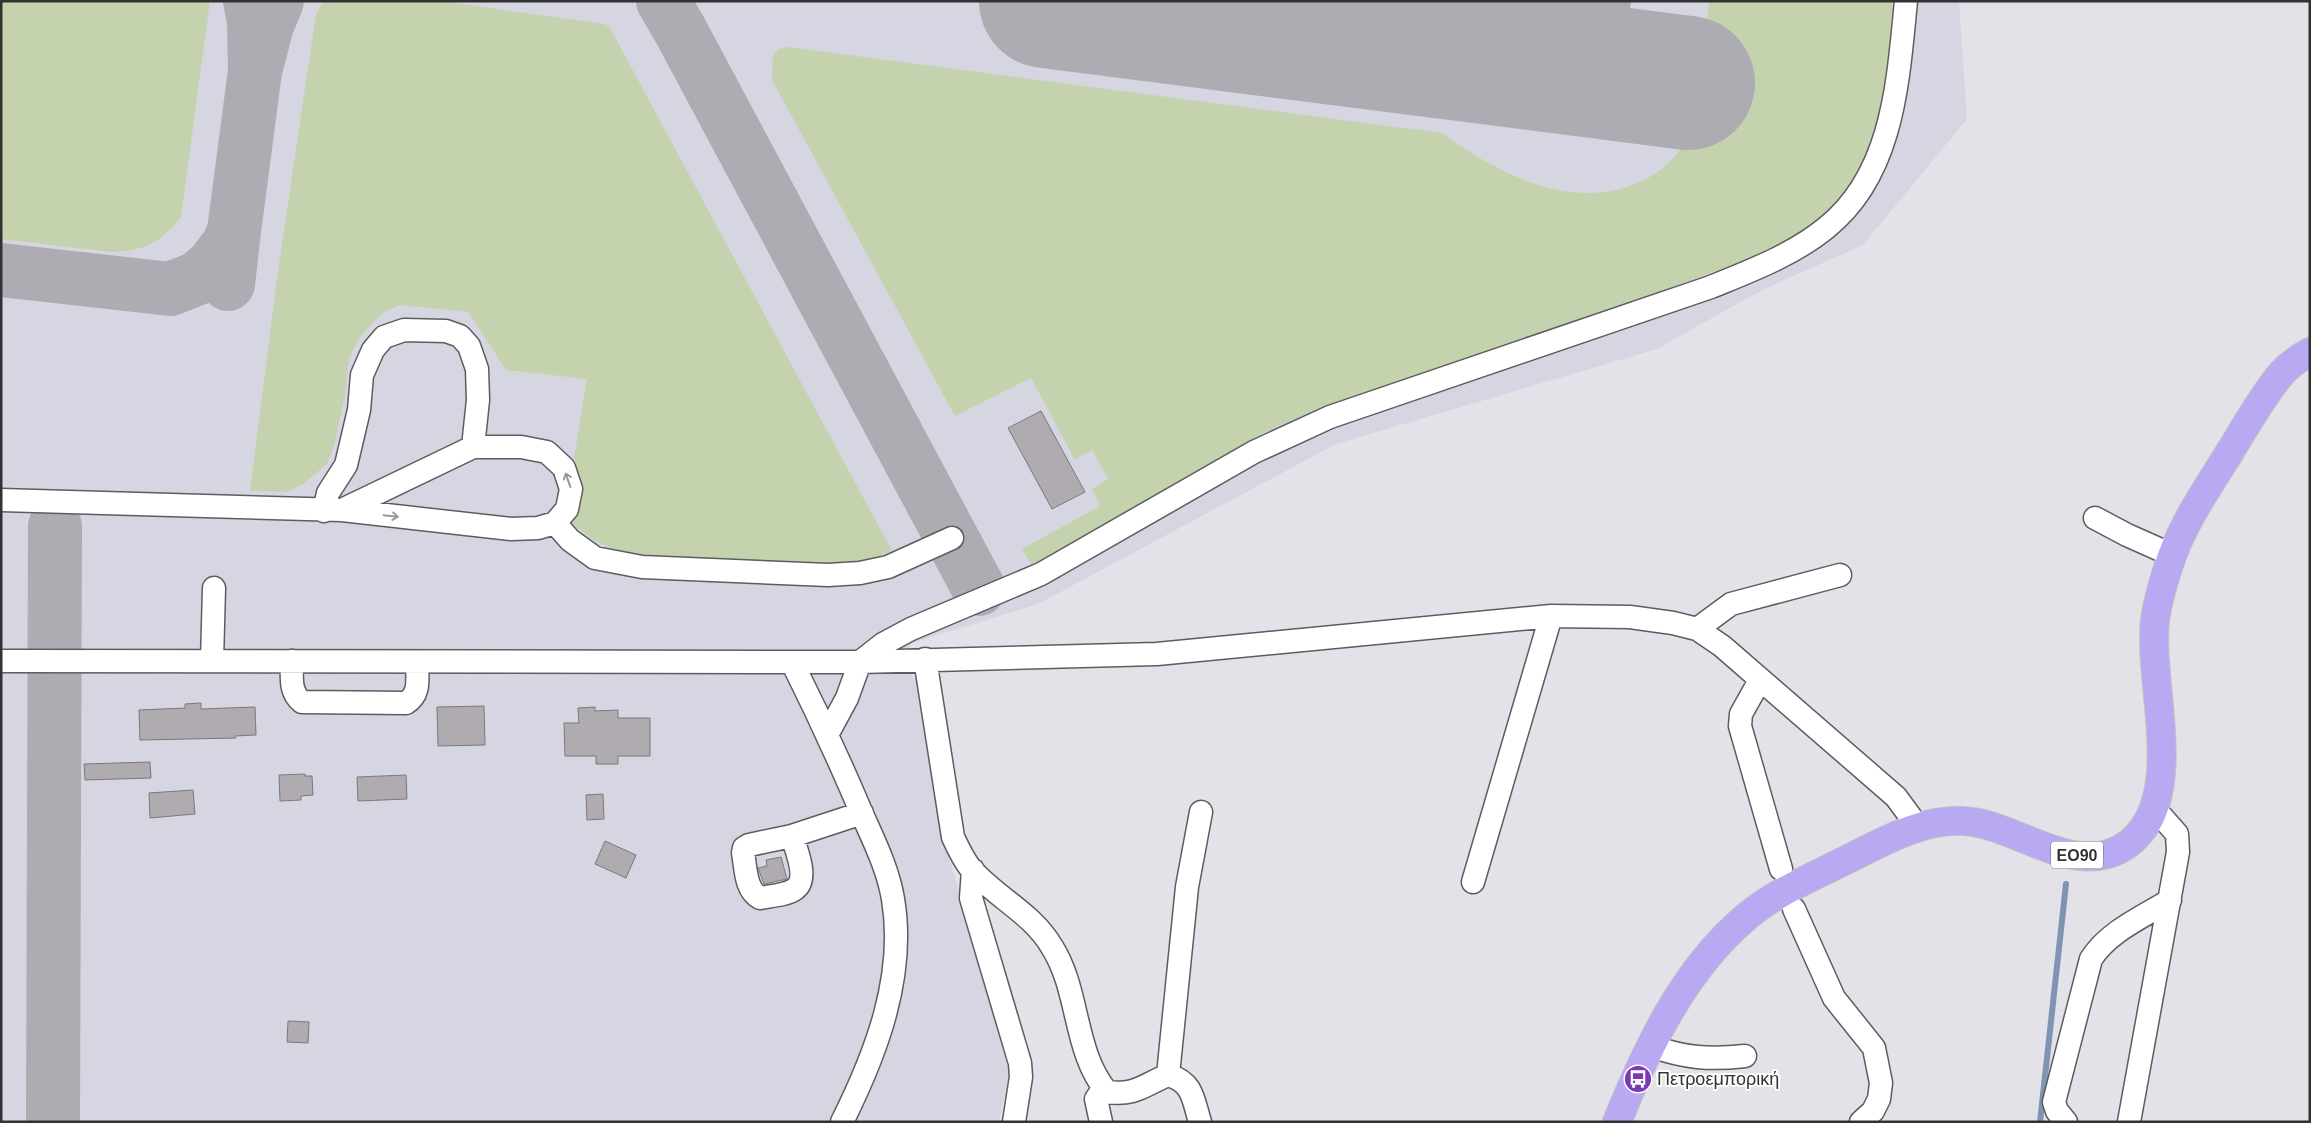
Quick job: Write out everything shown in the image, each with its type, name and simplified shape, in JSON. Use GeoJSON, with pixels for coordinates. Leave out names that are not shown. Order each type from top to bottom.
{"type":"FeatureCollection","features":[{"type":"Feature","properties":{"kind":"main road","name":"ΕΟ90"},"geometry":{"type":"LineString","coordinates":[[1617,1122],[1651,1046],[1692,976],[1714,948],[1746,917],[1774,898],[1808,879],[1918,827],[1945,821],[1974,822],[2042,846],[2087,857],[2111,853],[2128,844],[2144,828],[2155,809],[2161,777],[2153,646],[2156,618],[2172,555],[2185,526],[2247,424],[2280,375],[2296,360],[2310,352]]}},
{"type":"Feature","properties":{"kind":"street"},"geometry":{"type":"LineString","coordinates":[[828,733],[847,698],[860,662],[883,644],[911,629],[1041,574],[1254,452],[1330,417],[1703,290],[1753,270],[1809,240],[1842,213],[1857,195],[1877,157],[1888,128],[1894,103],[1906,1]]}},
{"type":"Feature","properties":{"kind":"street"},"geometry":{"type":"LineString","coordinates":[[333,510],[328,492],[346,465],[359,410],[362,375],[373,350],[384,337],[404,330],[446,331],[460,336],[469,346],[476,369],[478,392],[473,447]]}},
{"type":"Feature","properties":{"kind":"street"},"geometry":{"type":"LineString","coordinates":[[1,500],[333,510],[510,529],[538,528],[555,523],[567,509],[571,489],[564,468],[547,452],[521,447],[473,447],[333,510]]}},
{"type":"Feature","properties":{"kind":"street"},"geometry":{"type":"LineString","coordinates":[[2095,518],[2172,555]]}},
{"type":"Feature","properties":{"kind":"street"},"geometry":{"type":"LineString","coordinates":[[555,523],[570,540],[595,558],[604,560],[642,567],[828,575],[860,573],[888,567],[952,538]]}},
{"type":"Feature","properties":{"kind":"street"},"geometry":{"type":"LineString","coordinates":[[1697,629],[1731,604],[1840,575]]}},
{"type":"Feature","properties":{"kind":"street"},"geometry":{"type":"LineString","coordinates":[[212,661],[214,588]]}},
{"type":"Feature","properties":{"kind":"street"},"geometry":{"type":"LineString","coordinates":[[1473,882],[1551,616]]}},
{"type":"Feature","properties":{"kind":"street"},"geometry":{"type":"LineString","coordinates":[[1,661],[860,662],[1176,652],[1551,616],[1630,617],[1673,623],[1697,629],[1722,646],[1896,797],[1918,827]]}},
{"type":"Feature","properties":{"kind":"street"},"geometry":{"type":"LineString","coordinates":[[925,659],[953,837],[958,849],[973,870],[1015,906],[1052,946],[1062,967],[1087,1056],[1096,1078],[1104,1088],[1108,1092],[1123,1094],[1140,1090],[1168,1075],[1182,1079],[1189,1088],[1200,1122]]}},
{"type":"Feature","properties":{"kind":"street"},"geometry":{"type":"LineString","coordinates":[[292,661],[292,691],[296,698],[302,702],[406,703],[414,698],[417,692],[418,662]]}},
{"type":"Feature","properties":{"kind":"street"},"geometry":{"type":"LineString","coordinates":[[792,662],[828,733],[884,864],[893,899],[896,934],[890,995],[872,1053],[842,1122]]}},
{"type":"Feature","properties":{"kind":"street"},"geometry":{"type":"LineString","coordinates":[[1760,680],[1741,714],[1740,726],[1781,869]]}},
{"type":"Feature","properties":{"kind":"street"},"geometry":{"type":"LineString","coordinates":[[2129,1122],[2178,852],[2177,834],[2155,809]]}},
{"type":"Feature","properties":{"kind":"street"},"geometry":{"type":"LineString","coordinates":[[1168,1075],[1187,887],[1201,812]]}},
{"type":"Feature","properties":{"kind":"street"},"geometry":{"type":"LineString","coordinates":[[792,836],[862,813]]}},
{"type":"Feature","properties":{"kind":"street"},"geometry":{"type":"LineString","coordinates":[[973,870],[971,898],[1020,1063],[1021,1077],[1014,1122]]}},
{"type":"Feature","properties":{"kind":"street"},"geometry":{"type":"LineString","coordinates":[[2066,1122],[2057,1111],[2054,1102],[2091,959],[2098,947],[2111,937],[2170,900]]}},
{"type":"Feature","properties":{"kind":"street"},"geometry":{"type":"LineString","coordinates":[[1794,909],[1834,998],[1874,1048],[1881,1083],[1879,1099],[1873,1111],[1861,1122]]}},
{"type":"Feature","properties":{"kind":"street"},"geometry":{"type":"LineString","coordinates":[[1651,1046],[1678,1055],[1701,1058],[1745,1056]]}},
{"type":"Feature","properties":{"kind":"street"},"geometry":{"type":"LineString","coordinates":[[1101,1122],[1096,1099],[1104,1088]]}},
{"type":"Feature","properties":{"kind":"shaded area"},"geometry":{"type":"Polygon","coordinates":[[[1,1],[1959,1],[1967,119],[1863,245],[1762,290],[1657,349],[1336,444],[1038,604],[912,643],[906,651],[909,673],[917,680],[944,842],[1012,1059],[999,1122],[1,1122],[1,1]]]}},
{"type":"Feature","properties":{"kind":"green space"},"geometry":{"type":"Polygon","coordinates":[[[1,1],[210,1],[181,217],[159,239],[133,250],[111,252],[1,239],[1,1]]]}},
{"type":"Feature","properties":{"kind":"green space"},"geometry":{"type":"Polygon","coordinates":[[[323,1],[440,1],[605,24],[610,28],[892,551],[857,564],[842,566],[634,557],[595,541],[570,522],[579,482],[574,458],[587,379],[506,370],[468,312],[400,305],[381,314],[360,337],[349,358],[345,396],[334,446],[327,464],[303,484],[287,492],[250,491],[277,278],[314,27],[316,15],[323,1]]]}},
{"type":"Feature","properties":{"kind":"green space"},"geometry":{"type":"Polygon","coordinates":[[[1709,1],[1893,1],[1889,55],[1878,116],[1864,159],[1844,193],[1824,216],[1793,238],[1749,259],[1528,340],[1313,411],[1267,431],[1060,552],[1032,565],[1022,549],[1100,506],[1092,489],[1108,479],[1092,450],[1075,460],[1031,378],[955,416],[772,80],[773,56],[779,49],[788,47],[1442,133],[1488,163],[1514,176],[1566,191],[1593,193],[1620,189],[1646,179],[1667,165],[1683,145],[1691,126],[1704,50],[1709,1]]]}},
{"type":"Feature","properties":{"kind":"building"},"geometry":{"type":"Polygon","coordinates":[[[1041,411],[1085,492],[1052,509],[1008,428],[1041,411]]]}},
{"type":"Feature","properties":{"kind":"building"},"geometry":{"type":"Polygon","coordinates":[[[201,703],[201,709],[255,707],[256,735],[235,736],[236,738],[140,740],[139,710],[185,708],[185,704],[201,703]]]}},
{"type":"Feature","properties":{"kind":"building"},"geometry":{"type":"Polygon","coordinates":[[[484,706],[485,745],[438,746],[437,707],[484,706]]]}},
{"type":"Feature","properties":{"kind":"building"},"geometry":{"type":"Polygon","coordinates":[[[595,707],[595,711],[618,710],[618,718],[650,718],[650,756],[618,756],[618,764],[596,764],[596,756],[565,756],[564,723],[579,723],[578,708],[595,707]]]}},
{"type":"Feature","properties":{"kind":"building"},"geometry":{"type":"Polygon","coordinates":[[[150,762],[151,778],[85,780],[84,764],[150,762]]]}},
{"type":"Feature","properties":{"kind":"building"},"geometry":{"type":"Polygon","coordinates":[[[305,774],[305,776],[312,776],[313,795],[301,796],[301,800],[280,801],[279,775],[305,774]]]}},
{"type":"Feature","properties":{"kind":"building"},"geometry":{"type":"Polygon","coordinates":[[[406,775],[407,799],[358,801],[357,777],[406,775]]]}},
{"type":"Feature","properties":{"kind":"building"},"geometry":{"type":"Polygon","coordinates":[[[193,790],[195,814],[150,818],[149,793],[193,790]]]}},
{"type":"Feature","properties":{"kind":"building"},"geometry":{"type":"Polygon","coordinates":[[[603,794],[604,819],[587,820],[586,795],[603,794]]]}},
{"type":"Feature","properties":{"kind":"building"},"geometry":{"type":"Polygon","coordinates":[[[605,841],[636,855],[626,878],[595,864],[605,841]]]}},
{"type":"Feature","properties":{"kind":"building"},"geometry":{"type":"Polygon","coordinates":[[[781,857],[787,879],[764,884],[758,868],[767,866],[766,860],[781,857]]]}},
{"type":"Feature","properties":{"kind":"building"},"geometry":{"type":"Polygon","coordinates":[[[288,1021],[309,1022],[308,1043],[287,1042],[288,1021]]]}},
{"type":"Feature","properties":{"kind":"waterway"},"geometry":{"type":"LineString","coordinates":[[2040,1122],[2066,884]]}},
{"type":"Feature","properties":{"kind":"taxiway"},"geometry":{"type":"LineString","coordinates":[[250,1],[254,21],[255,71],[267,25],[277,1]]}},
{"type":"Feature","properties":{"kind":"taxiway"},"geometry":{"type":"LineString","coordinates":[[663,1],[979,589]]}},
{"type":"Feature","properties":{"kind":"taxiway"},"geometry":{"type":"LineString","coordinates":[[1494,58],[1552,37],[1578,21],[1604,1]]}},
{"type":"Feature","properties":{"kind":"taxiway"},"geometry":{"type":"LineString","coordinates":[[234,231],[255,71]]}},
{"type":"Feature","properties":{"kind":"taxiway"},"geometry":{"type":"LineString","coordinates":[[1,270],[170,289],[198,278],[213,265],[228,245],[234,231],[228,284]]}},
{"type":"Feature","properties":{"kind":"taxiway"},"geometry":{"type":"LineString","coordinates":[[53,1122],[55,526]]}},
{"type":"Feature","properties":{"kind":"runway"},"geometry":{"type":"LineString","coordinates":[[1046,1],[1688,83]]}},
{"type":"Feature","properties":{"kind":"place","name":"Πετροεμπορική"},"geometry":{"type":"Point","coordinates":[1638,1079]}}]}
